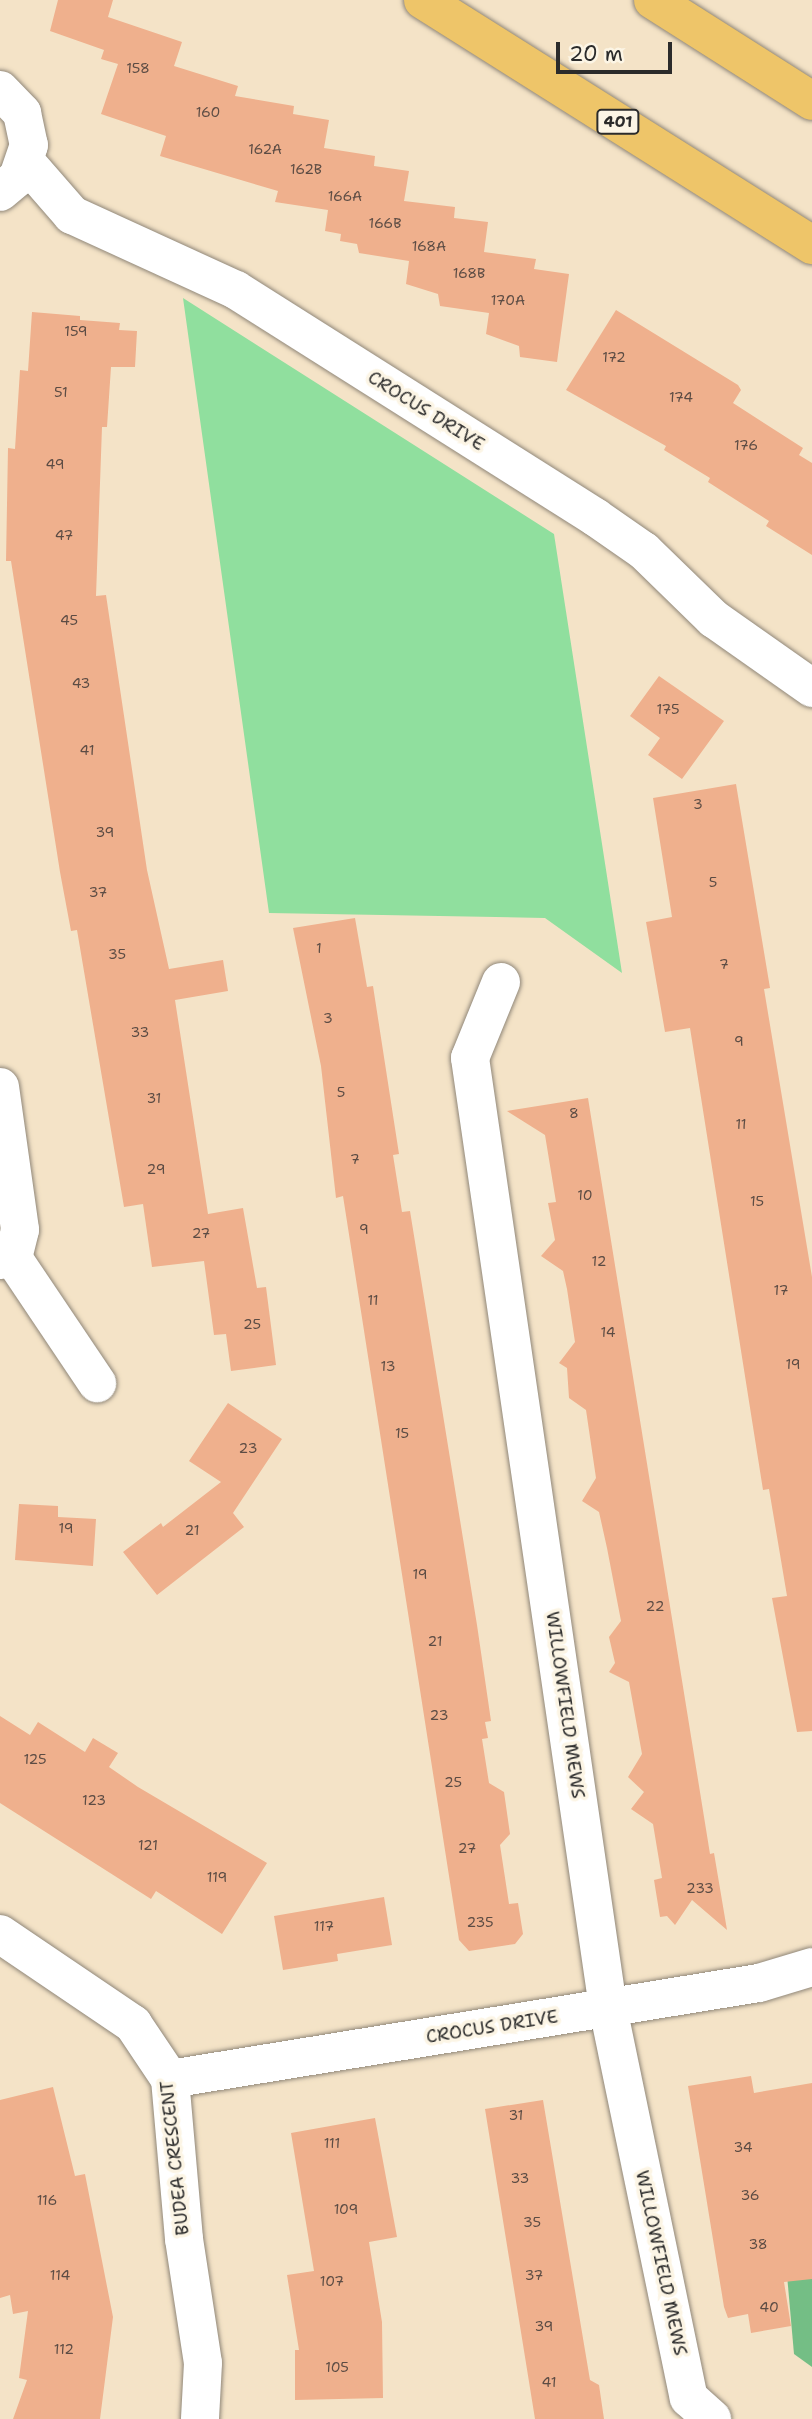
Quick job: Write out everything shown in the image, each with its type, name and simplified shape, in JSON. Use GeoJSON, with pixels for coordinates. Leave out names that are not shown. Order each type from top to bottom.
{"type":"FeatureCollection","features":[{"type":"Feature","properties":{"kind":"highway","name":"401"},"geometry":{"type":"LineString","coordinates":[[423,0],[812,245]]}},
{"type":"Feature","properties":{"kind":"highway"},"geometry":{"type":"LineString","coordinates":[[653,0],[812,101]]}},
{"type":"Feature","properties":{"kind":"street"},"geometry":{"type":"LineString","coordinates":[[0,90],[22,113],[27,128],[25,161],[18,177],[0,192]]}},
{"type":"Feature","properties":{"kind":"street","name":"CROCUS DRIVE"},"geometry":{"type":"LineString","coordinates":[[25,161],[72,215],[236,290],[595,517],[644,551],[714,620],[812,688]]}},
{"type":"Feature","properties":{"kind":"street","name":"WILLOWFIELD MEWS"},"geometry":{"type":"LineString","coordinates":[[501,982],[470,1058],[608,2008],[689,2398],[712,2419]]}},
{"type":"Feature","properties":{"kind":"street"},"geometry":{"type":"LineString","coordinates":[[0,1087],[20,1230],[6,1259],[97,1382]]}},
{"type":"Feature","properties":{"kind":"street","name":"BUDEA CRESCENT"},"geometry":{"type":"LineString","coordinates":[[0,1934],[133,2024],[170,2079],[184,2239],[203,2363],[200,2419]]}},
{"type":"Feature","properties":{"kind":"street","name":"CROCUS DRIVE"},"geometry":{"type":"LineString","coordinates":[[170,2079],[759,1983],[812,1967]]}},
{"type":"Feature","properties":{"kind":"green space"},"geometry":{"type":"Polygon","coordinates":[[[183,298],[554,534],[622,973],[545,918],[269,913],[183,298]]]}},
{"type":"Feature","properties":{"kind":"green space"},"geometry":{"type":"Polygon","coordinates":[[[812,2193],[812,2367],[794,2354],[781,2207],[812,2193]]]}},
{"type":"Feature","properties":{"kind":"building"},"geometry":{"type":"Polygon","coordinates":[[[58,0],[113,0],[108,17],[182,42],[174,66],[238,86],[235,96],[294,106],[293,114],[329,120],[324,148],[375,156],[374,166],[409,171],[404,201],[455,207],[454,218],[488,222],[484,252],[536,259],[534,269],[569,274],[557,362],[520,357],[519,346],[486,334],[489,313],[440,306],[438,294],[406,284],[409,261],[359,253],[357,244],[340,241],[341,234],[325,231],[328,210],[275,202],[278,191],[160,156],[166,136],[101,114],[118,64],[101,59],[104,50],[50,31],[58,0]]]}},
{"type":"Feature","properties":{"kind":"building"},"geometry":{"type":"Polygon","coordinates":[[[616,310],[738,385],[741,390],[733,403],[803,448],[799,455],[812,463],[812,555],[766,526],[769,521],[708,482],[710,478],[664,450],[666,446],[566,390],[616,310]]]}},
{"type":"Feature","properties":{"kind":"building"},"geometry":{"type":"Polygon","coordinates":[[[32,312],[120,323],[119,330],[137,331],[135,367],[111,367],[107,427],[102,427],[96,596],[106,595],[147,870],[169,969],[223,960],[228,991],[175,1000],[208,1214],[243,1208],[257,1288],[266,1287],[276,1365],[231,1371],[226,1334],[214,1335],[204,1261],[152,1267],[143,1204],[124,1207],[77,930],[71,931],[60,872],[11,561],[6,561],[8,448],[15,449],[20,370],[28,371],[32,312]]]}},
{"type":"Feature","properties":{"kind":"building"},"geometry":{"type":"Polygon","coordinates":[[[659,676],[724,721],[682,779],[648,755],[660,738],[630,716],[659,676]]]}},
{"type":"Feature","properties":{"kind":"building"},"geometry":{"type":"Polygon","coordinates":[[[736,784],[770,988],[764,989],[812,1277],[812,1731],[797,1732],[772,1598],[787,1596],[769,1489],[763,1490],[690,1028],[665,1032],[646,922],[672,917],[653,798],[736,784]]]}},
{"type":"Feature","properties":{"kind":"building"},"geometry":{"type":"Polygon","coordinates":[[[355,918],[367,987],[373,986],[399,1154],[393,1155],[402,1212],[410,1211],[477,1625],[491,1721],[485,1722],[488,1738],[482,1739],[489,1783],[504,1792],[510,1834],[500,1845],[509,1904],[518,1903],[523,1934],[515,1944],[469,1951],[459,1940],[343,1196],[336,1198],[321,1066],[293,928],[355,918]]]}},
{"type":"Feature","properties":{"kind":"building"},"geometry":{"type":"Polygon","coordinates":[[[588,1098],[710,1854],[714,1853],[727,1930],[692,1900],[675,1925],[667,1916],[660,1917],[654,1880],[662,1878],[653,1824],[631,1809],[644,1792],[628,1777],[642,1754],[629,1682],[609,1672],[615,1663],[609,1637],[621,1621],[599,1512],[582,1501],[596,1478],[586,1410],[569,1398],[567,1368],[559,1363],[575,1342],[567,1289],[563,1271],[541,1256],[555,1240],[548,1203],[556,1202],[545,1135],[507,1111],[588,1098]]]}},
{"type":"Feature","properties":{"kind":"building"},"geometry":{"type":"Polygon","coordinates":[[[228,1403],[282,1439],[233,1513],[244,1527],[157,1595],[123,1552],[161,1523],[163,1527],[221,1482],[189,1461],[228,1403]]]}},
{"type":"Feature","properties":{"kind":"building"},"geometry":{"type":"Polygon","coordinates":[[[19,1504],[58,1506],[58,1517],[96,1519],[93,1566],[15,1560],[19,1504]]]}},
{"type":"Feature","properties":{"kind":"building"},"geometry":{"type":"Polygon","coordinates":[[[0,1716],[30,1735],[38,1722],[85,1752],[93,1738],[118,1753],[109,1767],[267,1863],[222,1934],[156,1891],[151,1899],[0,1803],[0,1716]]]}},
{"type":"Feature","properties":{"kind":"building"},"geometry":{"type":"Polygon","coordinates":[[[384,1897],[392,1945],[337,1954],[338,1961],[283,1970],[274,1916],[384,1897]]]}},
{"type":"Feature","properties":{"kind":"building"},"geometry":{"type":"Polygon","coordinates":[[[751,2076],[754,2093],[812,2083],[812,2279],[784,2282],[791,2326],[751,2333],[748,2314],[728,2318],[724,2307],[688,2086],[751,2076]]]}},
{"type":"Feature","properties":{"kind":"building"},"geometry":{"type":"Polygon","coordinates":[[[53,2087],[75,2176],[85,2174],[113,2317],[100,2419],[13,2419],[27,2380],[19,2378],[28,2311],[13,2314],[10,2295],[0,2298],[0,2100],[53,2087]]]}},
{"type":"Feature","properties":{"kind":"building"},"geometry":{"type":"Polygon","coordinates":[[[543,2100],[590,2380],[599,2385],[604,2419],[535,2419],[485,2109],[543,2100]]]}},
{"type":"Feature","properties":{"kind":"building"},"geometry":{"type":"Polygon","coordinates":[[[375,2118],[397,2237],[369,2242],[382,2322],[383,2398],[295,2400],[295,2350],[299,2350],[287,2275],[314,2271],[291,2133],[375,2118]]]}}]}
